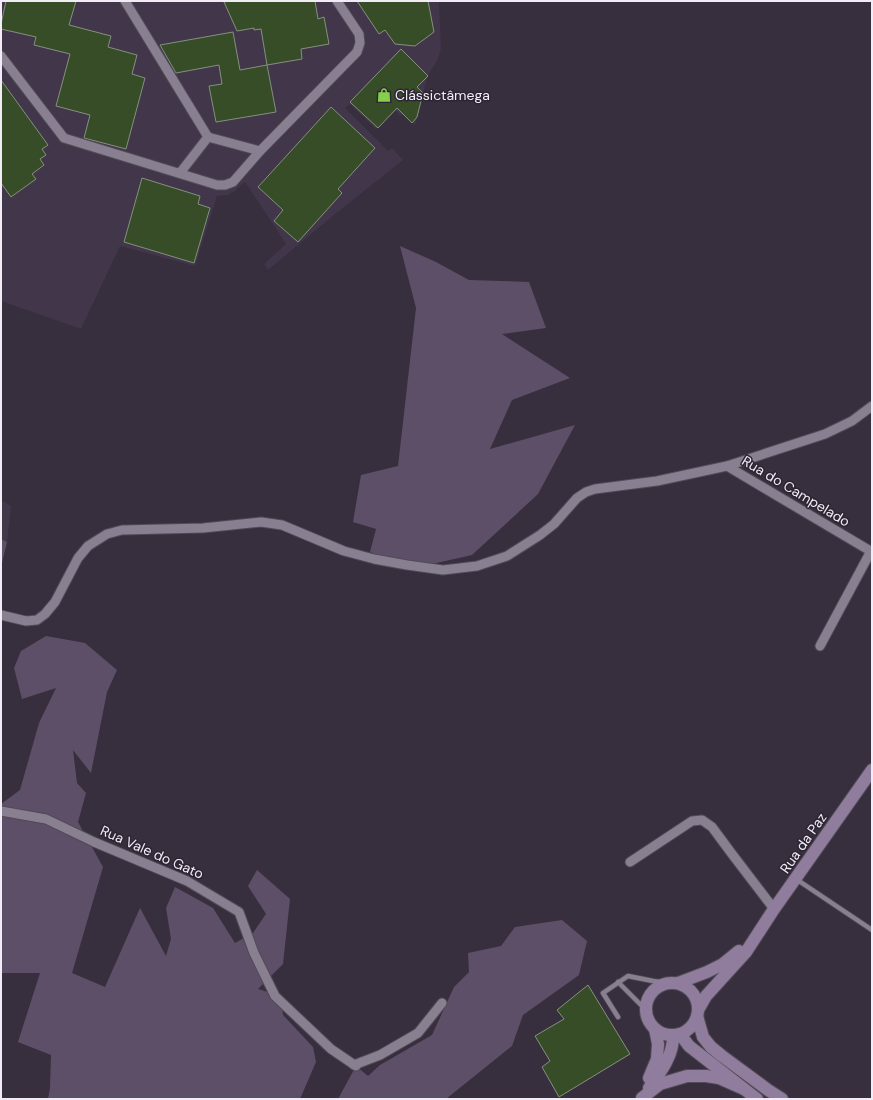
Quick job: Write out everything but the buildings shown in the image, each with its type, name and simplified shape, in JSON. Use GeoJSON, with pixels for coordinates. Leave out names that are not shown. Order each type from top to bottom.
{"type":"FeatureCollection","features":[{"type":"Feature","properties":{"kind":"main road","name":"Rua da Paz"},"geometry":{"type":"LineString","coordinates":[[758,932],[872,770]]}},
{"type":"Feature","properties":{"kind":"main road"},"geometry":{"type":"LineString","coordinates":[[758,932],[746,952],[706,996],[693,1024],[688,1030],[677,1034],[667,1035],[655,1029],[650,1024],[647,1017],[646,1003],[653,990],[660,985],[672,983],[707,972],[723,964],[758,932]]}},
{"type":"Feature","properties":{"kind":"main road"},"geometry":{"type":"LineString","coordinates":[[672,983],[686,986],[693,993],[697,1001],[703,1037],[711,1047],[782,1099]]}},
{"type":"Feature","properties":{"kind":"main road"},"geometry":{"type":"LineString","coordinates":[[641,1098],[657,1059],[658,1044],[655,1029]]}},
{"type":"Feature","properties":{"kind":"main road"},"geometry":{"type":"LineString","coordinates":[[677,1034],[688,1046],[757,1099]]}},
{"type":"Feature","properties":{"kind":"main road"},"geometry":{"type":"LineString","coordinates":[[641,1098],[665,1064],[677,1034]]}},
{"type":"Feature","properties":{"kind":"main road"},"geometry":{"type":"LineString","coordinates":[[641,1098],[660,1084],[687,1076],[719,1078],[744,1089]]}},
{"type":"Feature","properties":{"kind":"street"},"geometry":{"type":"LineString","coordinates":[[126,1],[208,136],[260,151]]}},
{"type":"Feature","properties":{"kind":"street"},"geometry":{"type":"LineString","coordinates":[[1,56],[64,138],[217,185],[225,185],[233,182],[260,151],[358,52],[360,43],[359,34],[337,1]]}},
{"type":"Feature","properties":{"kind":"street"},"geometry":{"type":"LineString","coordinates":[[180,173],[208,136]]}},
{"type":"Feature","properties":{"kind":"street"},"geometry":{"type":"LineString","coordinates":[[1,615],[26,621],[37,620],[45,614],[55,602],[78,558],[88,546],[107,534],[122,530],[203,528],[261,522],[282,525],[344,551],[374,559],[443,570],[477,566],[507,556],[540,535],[554,524],[577,498],[586,492],[595,489],[657,481],[727,466],[825,434],[852,421],[872,406]]}},
{"type":"Feature","properties":{"kind":"street","name":"Rua do Campelado"},"geometry":{"type":"LineString","coordinates":[[727,466],[871,552]]}},
{"type":"Feature","properties":{"kind":"street"},"geometry":{"type":"LineString","coordinates":[[820,646],[871,552]]}},
{"type":"Feature","properties":{"kind":"street","name":"Rua Vale do Gato"},"geometry":{"type":"LineString","coordinates":[[1,811],[46,820],[94,842],[186,880],[239,912],[254,953],[275,996],[331,1049],[355,1065],[380,1055],[418,1033],[442,1003]]}},
{"type":"Feature","properties":{"kind":"street"},"geometry":{"type":"LineString","coordinates":[[630,862],[692,821],[702,820],[712,827],[774,909]]}},
{"type":"Feature","properties":{"kind":"lane"},"geometry":{"type":"LineString","coordinates":[[796,879],[872,930]]}},
{"type":"Feature","properties":{"kind":"lane"},"geometry":{"type":"LineString","coordinates":[[618,1017],[603,992],[618,982],[628,976],[653,982],[672,983]]}},
{"type":"Feature","properties":{"kind":"lane"},"geometry":{"type":"LineString","coordinates":[[618,982],[646,1010]]}},
{"type":"Feature","properties":{"kind":"shaded area"},"geometry":{"type":"Polygon","coordinates":[[[1,1],[439,1],[441,49],[437,61],[428,75],[415,125],[403,113],[400,116],[396,111],[376,129],[350,104],[345,108],[388,151],[392,148],[403,160],[268,270],[264,264],[286,244],[245,182],[228,195],[217,196],[195,266],[120,246],[81,329],[1,301],[1,1]]]}},
{"type":"Feature","properties":{"kind":"shaded area"},"geometry":{"type":"Polygon","coordinates":[[[400,246],[436,262],[469,280],[529,282],[546,328],[502,334],[570,378],[512,400],[490,449],[575,425],[538,494],[472,555],[410,569],[370,552],[376,529],[353,522],[361,475],[398,466],[416,308],[400,246]]]}},
{"type":"Feature","properties":{"kind":"shaded area"},"geometry":{"type":"Polygon","coordinates":[[[1,500],[11,506],[7,542],[1,539],[1,500]]]}},
{"type":"Feature","properties":{"kind":"shaded area"},"geometry":{"type":"Polygon","coordinates":[[[1,539],[7,542],[1,567],[1,539]]]}},
{"type":"Feature","properties":{"kind":"shaded area"},"geometry":{"type":"Polygon","coordinates":[[[46,636],[85,643],[117,670],[107,692],[91,773],[73,750],[77,783],[86,793],[78,822],[103,867],[72,973],[105,987],[140,908],[166,956],[171,939],[166,908],[175,887],[213,908],[235,943],[253,933],[266,914],[248,886],[257,870],[290,899],[283,964],[258,989],[281,996],[283,1015],[313,1047],[316,1062],[300,1099],[48,1099],[50,1088],[51,1055],[18,1042],[40,973],[1,973],[1,804],[20,790],[39,723],[56,688],[22,699],[14,668],[21,651],[46,636]]]}},
{"type":"Feature","properties":{"kind":"shaded area"},"geometry":{"type":"Polygon","coordinates":[[[562,920],[587,941],[579,975],[523,1015],[512,1046],[446,1099],[338,1099],[356,1066],[368,1076],[380,1065],[432,1035],[454,987],[469,972],[468,953],[501,946],[515,927],[562,920]]]}},
{"type":"Feature","properties":{"kind":"place","name":"Clássictâmega"},"geometry":{"type":"Point","coordinates":[384,95]}}]}
